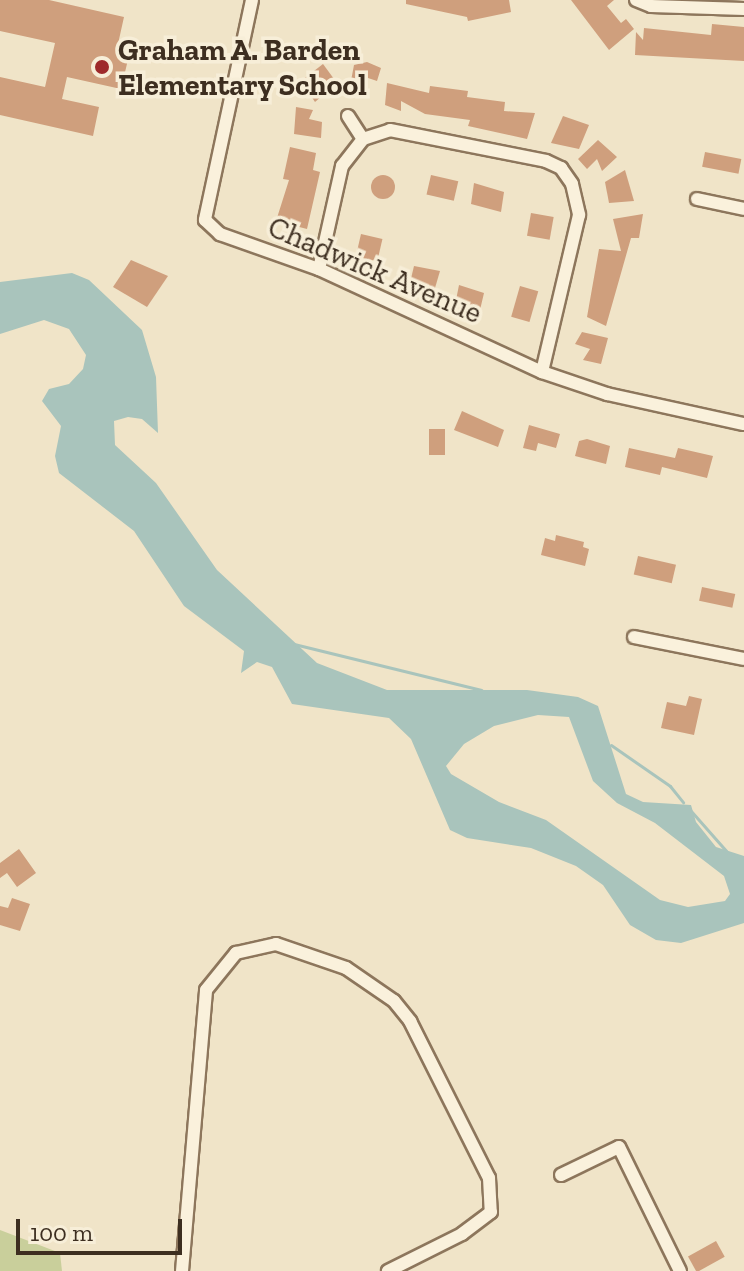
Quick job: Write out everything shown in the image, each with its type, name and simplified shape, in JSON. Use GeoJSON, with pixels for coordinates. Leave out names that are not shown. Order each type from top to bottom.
{"type":"FeatureCollection","features":[{"type":"Feature","properties":{"kind":"street","name":"Chadwick Avenue"},"geometry":{"type":"LineString","coordinates":[[252,0],[205,220],[220,234],[319,269],[542,372],[607,394],[744,424]]}},
{"type":"Feature","properties":{"kind":"street"},"geometry":{"type":"LineString","coordinates":[[636,0],[651,6],[744,9]]}},
{"type":"Feature","properties":{"kind":"street"},"geometry":{"type":"LineString","coordinates":[[348,116],[363,139]]}},
{"type":"Feature","properties":{"kind":"street"},"geometry":{"type":"LineString","coordinates":[[319,269],[342,166],[363,139],[390,130],[561,168],[572,184],[579,215],[542,372]]}},
{"type":"Feature","properties":{"kind":"street"},"geometry":{"type":"LineString","coordinates":[[697,199],[744,209]]}},
{"type":"Feature","properties":{"kind":"street"},"geometry":{"type":"LineString","coordinates":[[634,637],[744,659]]}},
{"type":"Feature","properties":{"kind":"street"},"geometry":{"type":"LineString","coordinates":[[182,1271],[206,990],[236,953],[276,944],[346,968],[392,998],[410,1021],[489,1178],[491,1212],[462,1234],[388,1271]]}},
{"type":"Feature","properties":{"kind":"street"},"geometry":{"type":"LineString","coordinates":[[561,1175],[619,1147],[680,1271]]}},
{"type":"Feature","properties":{"kind":"green space"},"geometry":{"type":"Polygon","coordinates":[[[0,1230],[60,1253],[62,1271],[0,1271],[0,1230]]]}},
{"type":"Feature","properties":{"kind":"water"},"geometry":{"type":"Polygon","coordinates":[[[72,273],[89,280],[142,330],[156,377],[158,433],[142,419],[128,417],[114,421],[115,445],[156,483],[217,570],[317,663],[387,690],[527,690],[578,697],[598,706],[626,794],[643,802],[691,805],[696,822],[716,847],[744,856],[744,923],[681,943],[656,940],[630,925],[603,885],[576,866],[531,848],[467,838],[450,830],[411,739],[389,718],[292,704],[272,667],[257,662],[241,673],[244,651],[184,606],[134,531],[59,473],[55,456],[61,426],[42,401],[49,389],[69,384],[83,369],[86,355],[69,329],[44,320],[0,334],[0,282],[72,273]],[[538,715],[494,726],[464,744],[446,766],[451,774],[499,802],[546,820],[660,900],[688,907],[725,901],[730,894],[724,876],[655,823],[617,803],[593,781],[569,717],[538,715]]]}},
{"type":"Feature","properties":{"kind":"building"},"geometry":{"type":"Polygon","coordinates":[[[0,0],[49,0],[124,17],[118,44],[131,47],[121,89],[67,77],[62,99],[99,107],[93,136],[0,115],[0,77],[45,87],[55,43],[0,31],[0,0]]]}},
{"type":"Feature","properties":{"kind":"building"},"geometry":{"type":"Polygon","coordinates":[[[406,0],[509,0],[511,12],[468,21],[467,17],[406,4],[406,0]]]}},
{"type":"Feature","properties":{"kind":"building"},"geometry":{"type":"Polygon","coordinates":[[[571,0],[614,0],[607,6],[621,23],[626,19],[634,29],[609,50],[571,0]]]}},
{"type":"Feature","properties":{"kind":"building"},"geometry":{"type":"Polygon","coordinates":[[[712,24],[744,27],[744,61],[635,55],[636,32],[643,40],[644,28],[711,35],[712,24]]]}},
{"type":"Feature","properties":{"kind":"building"},"geometry":{"type":"Polygon","coordinates":[[[367,62],[381,68],[377,81],[365,77],[364,90],[350,86],[354,65],[367,62]]]}},
{"type":"Feature","properties":{"kind":"building"},"geometry":{"type":"Polygon","coordinates":[[[323,64],[337,83],[315,102],[301,81],[323,64]]]}},
{"type":"Feature","properties":{"kind":"building"},"geometry":{"type":"Polygon","coordinates":[[[387,83],[429,93],[430,86],[468,91],[467,97],[505,102],[504,111],[535,113],[527,139],[468,126],[470,120],[425,114],[401,101],[401,111],[385,105],[387,83]]]}},
{"type":"Feature","properties":{"kind":"building"},"geometry":{"type":"Polygon","coordinates":[[[296,107],[313,110],[309,119],[322,122],[321,138],[294,134],[296,107]]]}},
{"type":"Feature","properties":{"kind":"building"},"geometry":{"type":"Polygon","coordinates":[[[563,116],[589,125],[579,149],[551,143],[563,116]]]}},
{"type":"Feature","properties":{"kind":"building"},"geometry":{"type":"Polygon","coordinates":[[[598,140],[617,157],[602,171],[597,159],[587,169],[578,159],[598,140]]]}},
{"type":"Feature","properties":{"kind":"building"},"geometry":{"type":"Polygon","coordinates":[[[290,147],[316,153],[313,170],[320,172],[307,229],[276,221],[289,180],[283,179],[290,147]]]}},
{"type":"Feature","properties":{"kind":"building"},"geometry":{"type":"Polygon","coordinates":[[[705,152],[741,159],[738,174],[702,167],[705,152]]]}},
{"type":"Feature","properties":{"kind":"building"},"geometry":{"type":"Polygon","coordinates":[[[625,170],[634,201],[609,203],[605,182],[625,170]]]}},
{"type":"Feature","properties":{"kind":"building"},"geometry":{"type":"Polygon","coordinates":[[[383,175],[394,182],[395,187],[388,198],[383,199],[372,192],[371,187],[378,176],[383,175]]]}},
{"type":"Feature","properties":{"kind":"building"},"geometry":{"type":"Polygon","coordinates":[[[431,175],[458,181],[454,201],[427,194],[431,175]]]}},
{"type":"Feature","properties":{"kind":"building"},"geometry":{"type":"Polygon","coordinates":[[[474,183],[504,192],[501,212],[471,204],[474,183]]]}},
{"type":"Feature","properties":{"kind":"building"},"geometry":{"type":"Polygon","coordinates":[[[531,213],[554,217],[550,240],[527,236],[531,213]]]}},
{"type":"Feature","properties":{"kind":"building"},"geometry":{"type":"Polygon","coordinates":[[[643,214],[639,238],[631,238],[606,326],[587,317],[599,249],[621,251],[613,219],[643,214]]]}},
{"type":"Feature","properties":{"kind":"building"},"geometry":{"type":"Polygon","coordinates":[[[361,234],[382,239],[377,261],[356,256],[361,234]]]}},
{"type":"Feature","properties":{"kind":"building"},"geometry":{"type":"Polygon","coordinates":[[[131,260],[168,276],[147,307],[113,287],[131,260]]]}},
{"type":"Feature","properties":{"kind":"building"},"geometry":{"type":"Polygon","coordinates":[[[414,266],[440,271],[435,288],[409,287],[414,266]]]}},
{"type":"Feature","properties":{"kind":"building"},"geometry":{"type":"Polygon","coordinates":[[[459,285],[484,293],[480,310],[468,306],[468,315],[454,310],[459,285]]]}},
{"type":"Feature","properties":{"kind":"building"},"geometry":{"type":"Polygon","coordinates":[[[520,286],[538,291],[529,322],[511,317],[520,286]]]}},
{"type":"Feature","properties":{"kind":"building"},"geometry":{"type":"Polygon","coordinates":[[[582,332],[608,338],[601,364],[583,360],[590,349],[575,344],[582,332]]]}},
{"type":"Feature","properties":{"kind":"building"},"geometry":{"type":"Polygon","coordinates":[[[462,411],[504,430],[498,447],[454,430],[462,411]]]}},
{"type":"Feature","properties":{"kind":"building"},"geometry":{"type":"Polygon","coordinates":[[[529,425],[560,434],[556,448],[538,443],[536,451],[523,448],[529,425]]]}},
{"type":"Feature","properties":{"kind":"building"},"geometry":{"type":"Polygon","coordinates":[[[429,429],[445,429],[445,455],[429,455],[429,429]]]}},
{"type":"Feature","properties":{"kind":"building"},"geometry":{"type":"Polygon","coordinates":[[[587,439],[610,446],[606,464],[575,456],[579,441],[587,439]]]}},
{"type":"Feature","properties":{"kind":"building"},"geometry":{"type":"Polygon","coordinates":[[[629,448],[675,458],[678,448],[713,456],[707,478],[662,467],[660,475],[625,467],[629,448]]]}},
{"type":"Feature","properties":{"kind":"building"},"geometry":{"type":"Polygon","coordinates":[[[556,535],[584,542],[583,547],[589,549],[585,566],[541,555],[545,538],[555,541],[556,535]]]}},
{"type":"Feature","properties":{"kind":"building"},"geometry":{"type":"Polygon","coordinates":[[[638,556],[676,565],[672,583],[634,575],[638,556]]]}},
{"type":"Feature","properties":{"kind":"building"},"geometry":{"type":"Polygon","coordinates":[[[702,587],[735,594],[732,608],[699,601],[702,587]]]}},
{"type":"Feature","properties":{"kind":"building"},"geometry":{"type":"Polygon","coordinates":[[[689,696],[702,699],[694,735],[661,728],[667,702],[686,706],[689,696]]]}},
{"type":"Feature","properties":{"kind":"building"},"geometry":{"type":"Polygon","coordinates":[[[19,849],[36,873],[17,887],[7,873],[0,878],[0,863],[19,849]]]}},
{"type":"Feature","properties":{"kind":"building"},"geometry":{"type":"Polygon","coordinates":[[[12,898],[30,904],[20,931],[0,925],[0,906],[8,908],[12,898]]]}},
{"type":"Feature","properties":{"kind":"building"},"geometry":{"type":"Polygon","coordinates":[[[716,1241],[725,1257],[696,1271],[688,1257],[716,1241]]]}},
{"type":"Feature","properties":{"kind":"waterway"},"geometry":{"type":"LineString","coordinates":[[294,644],[481,690]]}},
{"type":"Feature","properties":{"kind":"waterway"},"geometry":{"type":"LineString","coordinates":[[611,745],[670,786],[683,802]]}},
{"type":"Feature","properties":{"kind":"waterway"},"geometry":{"type":"LineString","coordinates":[[691,811],[728,853]]}},
{"type":"Feature","properties":{"kind":"place","name":"Graham A. Barden Elementary School"},"geometry":{"type":"Point","coordinates":[102,67]}}]}
